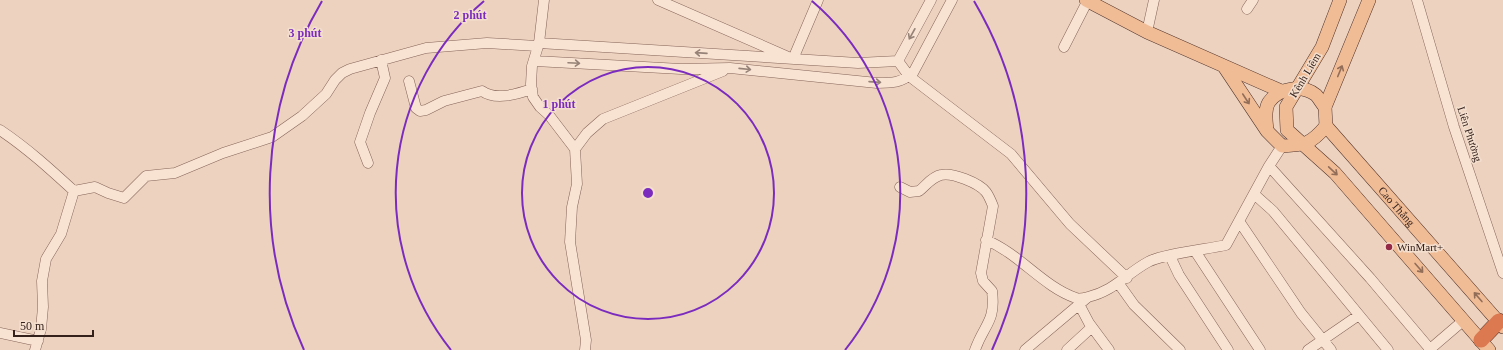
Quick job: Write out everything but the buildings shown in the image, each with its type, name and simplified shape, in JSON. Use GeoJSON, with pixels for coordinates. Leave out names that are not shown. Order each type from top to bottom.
{"type":"FeatureCollection","features":[{"type":"Feature","properties":{"kind":"highway"},"geometry":{"type":"LineString","coordinates":[[1485,345],[1501,324]]}},
{"type":"Feature","properties":{"kind":"main road"},"geometry":{"type":"LineString","coordinates":[[1087,0],[1147,32],[1281,91],[1298,88],[1316,95],[1325,108]]}},
{"type":"Feature","properties":{"kind":"main road","name":"Kênh Liêm"},"geometry":{"type":"LineString","coordinates":[[1303,146],[1287,130],[1286,107],[1322,48],[1340,0]]}},
{"type":"Feature","properties":{"kind":"main road"},"geometry":{"type":"LineString","coordinates":[[1226,68],[1267,131],[1282,146],[1303,146],[1316,138],[1326,126],[1325,108],[1368,0]]}},
{"type":"Feature","properties":{"kind":"main road"},"geometry":{"type":"LineString","coordinates":[[1267,131],[1265,115],[1269,103],[1281,91]]}},
{"type":"Feature","properties":{"kind":"main road","name":"Cao Thắng"},"geometry":{"type":"LineString","coordinates":[[1326,126],[1501,324]]}},
{"type":"Feature","properties":{"kind":"main road"},"geometry":{"type":"LineString","coordinates":[[1303,146],[1335,173],[1485,345]]}},
{"type":"Feature","properties":{"kind":"street"},"geometry":{"type":"LineString","coordinates":[[544,0],[538,45],[531,75],[532,89],[533,97],[540,107],[549,115],[575,149],[577,184],[572,207],[570,242],[586,340],[585,350]]}},
{"type":"Feature","properties":{"kind":"street"},"geometry":{"type":"LineString","coordinates":[[658,0],[793,59]]}},
{"type":"Feature","properties":{"kind":"street"},"geometry":{"type":"LineString","coordinates":[[793,59],[818,0]]}},
{"type":"Feature","properties":{"kind":"street"},"geometry":{"type":"LineString","coordinates":[[535,61],[681,69],[730,68],[877,83],[903,81],[909,76],[919,61],[952,0]]}},
{"type":"Feature","properties":{"kind":"street"},"geometry":{"type":"LineString","coordinates":[[1064,47],[1087,0]]}},
{"type":"Feature","properties":{"kind":"street"},"geometry":{"type":"LineString","coordinates":[[1147,32],[1154,0]]}},
{"type":"Feature","properties":{"kind":"street"},"geometry":{"type":"LineString","coordinates":[[1247,9],[1253,0]]}},
{"type":"Feature","properties":{"kind":"street","name":"Liên Phường"},"geometry":{"type":"LineString","coordinates":[[1417,0],[1454,127],[1503,273]]}},
{"type":"Feature","properties":{"kind":"street"},"geometry":{"type":"LineString","coordinates":[[898,61],[929,1]]}},
{"type":"Feature","properties":{"kind":"street"},"geometry":{"type":"LineString","coordinates":[[74,191],[95,187],[124,198],[146,176],[175,173],[223,153],[272,137],[302,116],[326,94],[335,80],[342,73],[381,60],[426,48],[487,43],[858,63],[898,61]]}},
{"type":"Feature","properties":{"kind":"street"},"geometry":{"type":"LineString","coordinates":[[368,163],[360,142],[370,113],[385,78],[381,60]]}},
{"type":"Feature","properties":{"kind":"street"},"geometry":{"type":"LineString","coordinates":[[898,61],[909,76],[1011,154],[1070,224],[1123,281],[1134,305],[1180,350]]}},
{"type":"Feature","properties":{"kind":"street"},"geometry":{"type":"LineString","coordinates":[[575,149],[591,129],[603,119],[730,68]]}},
{"type":"Feature","properties":{"kind":"street"},"geometry":{"type":"LineString","coordinates":[[409,80],[416,108],[420,111],[426,110],[444,101],[482,91],[487,95],[512,95],[532,89]]}},
{"type":"Feature","properties":{"kind":"street"},"geometry":{"type":"LineString","coordinates":[[0,130],[35,155],[44,165],[74,191]]}},
{"type":"Feature","properties":{"kind":"street"},"geometry":{"type":"LineString","coordinates":[[986,240],[1000,246],[1057,290],[1078,299],[1096,295],[1123,281],[1149,261],[1226,245],[1269,166],[1282,146]]}},
{"type":"Feature","properties":{"kind":"street"},"geometry":{"type":"LineString","coordinates":[[1269,166],[1370,278],[1429,350],[1464,320]]}},
{"type":"Feature","properties":{"kind":"street"},"geometry":{"type":"LineString","coordinates":[[900,187],[910,192],[919,191],[931,179],[941,175],[951,175],[971,182],[986,191],[993,206],[981,273],[983,281],[992,291],[992,318],[978,340],[975,350]]}},
{"type":"Feature","properties":{"kind":"street"},"geometry":{"type":"LineString","coordinates":[[0,333],[36,346],[42,329],[42,281],[46,258],[61,234],[74,191]]}},
{"type":"Feature","properties":{"kind":"street"},"geometry":{"type":"LineString","coordinates":[[1254,194],[1273,211],[1388,350]]}},
{"type":"Feature","properties":{"kind":"street"},"geometry":{"type":"LineString","coordinates":[[1239,221],[1301,313],[1331,350]]}},
{"type":"Feature","properties":{"kind":"street"},"geometry":{"type":"LineString","coordinates":[[1195,251],[1260,350]]}},
{"type":"Feature","properties":{"kind":"street"},"geometry":{"type":"LineString","coordinates":[[1170,256],[1179,275],[1228,350]]}},
{"type":"Feature","properties":{"kind":"street"},"geometry":{"type":"LineString","coordinates":[[1025,350],[1088,297]]}},
{"type":"Feature","properties":{"kind":"street"},"geometry":{"type":"LineString","coordinates":[[1079,304],[1092,327],[1109,350]]}},
{"type":"Feature","properties":{"kind":"street"},"geometry":{"type":"LineString","coordinates":[[1308,350],[1359,315]]}},
{"type":"Feature","properties":{"kind":"street"},"geometry":{"type":"LineString","coordinates":[[1067,350],[1092,327]]}},
{"type":"Feature","properties":{"kind":"place","name":"WinMart+"},"geometry":{"type":"Point","coordinates":[1389,247]}}]}
